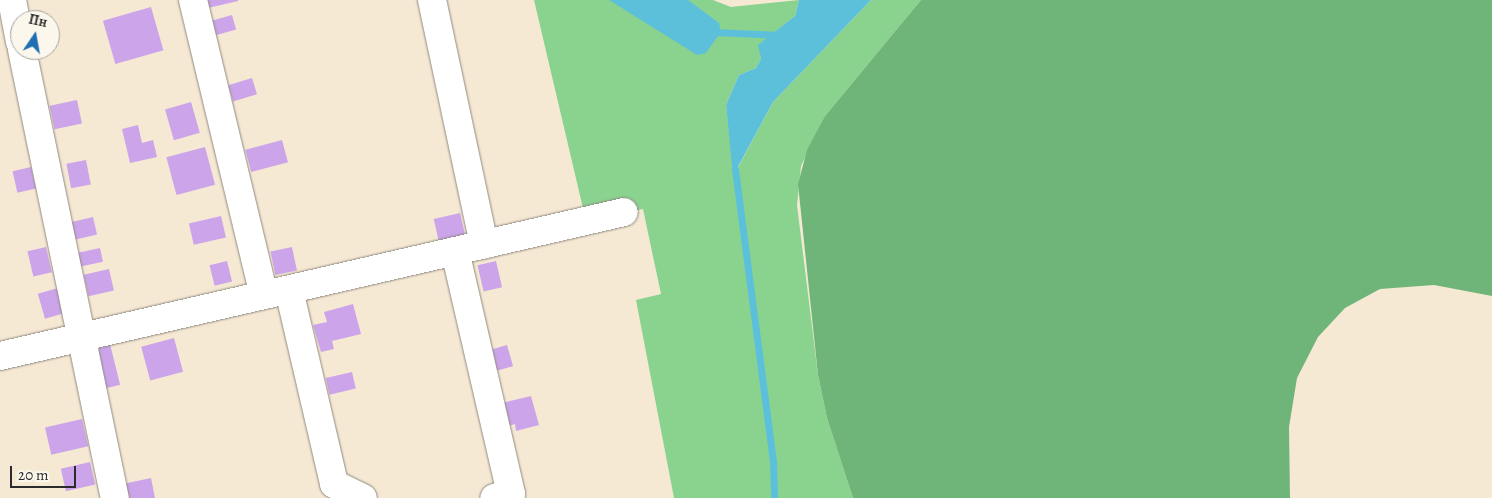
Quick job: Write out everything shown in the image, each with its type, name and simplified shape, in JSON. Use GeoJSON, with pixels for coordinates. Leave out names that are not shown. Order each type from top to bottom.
{"type":"FeatureCollection","features":[{"type":"Feature","properties":{"kind":"street"},"geometry":{"type":"LineString","coordinates":[[192,0],[276,293],[334,484],[363,498]]}},
{"type":"Feature","properties":{"kind":"street"},"geometry":{"type":"LineString","coordinates":[[432,0],[484,245]]}},
{"type":"Feature","properties":{"kind":"street"},"geometry":{"type":"LineString","coordinates":[[24,60],[79,338],[115,498]]}},
{"type":"Feature","properties":{"kind":"street"},"geometry":{"type":"LineString","coordinates":[[0,356],[624,212]]}},
{"type":"Feature","properties":{"kind":"street"},"geometry":{"type":"LineString","coordinates":[[455,251],[511,494],[494,498]]}},
{"type":"Feature","properties":{"kind":"green space"},"geometry":{"type":"Polygon","coordinates":[[[534,0],[713,0],[731,7],[799,0],[795,16],[759,45],[761,59],[756,68],[739,75],[726,105],[734,175],[773,102],[871,0],[921,0],[825,116],[801,166],[797,205],[818,375],[827,418],[853,498],[674,498],[636,300],[661,294],[643,209],[586,221],[534,0]]]}},
{"type":"Feature","properties":{"kind":"green space"},"geometry":{"type":"Polygon","coordinates":[[[921,0],[1492,0],[1492,296],[1434,285],[1380,289],[1345,308],[1318,337],[1297,378],[1289,427],[1290,498],[853,498],[827,418],[818,375],[798,184],[807,150],[825,116],[921,0]]]}},
{"type":"Feature","properties":{"kind":"water"},"geometry":{"type":"Polygon","coordinates":[[[609,0],[688,0],[719,23],[721,32],[706,53],[697,55],[609,0]]]}},
{"type":"Feature","properties":{"kind":"water"},"geometry":{"type":"Polygon","coordinates":[[[799,0],[871,0],[773,102],[733,176],[726,105],[739,75],[756,68],[761,59],[758,45],[795,16],[799,0]]]}},
{"type":"Feature","properties":{"kind":"building"},"geometry":{"type":"Polygon","coordinates":[[[206,0],[238,0],[238,1],[208,8],[206,0]]]}},
{"type":"Feature","properties":{"kind":"building"},"geometry":{"type":"Polygon","coordinates":[[[151,7],[163,50],[115,64],[103,21],[151,7]]]}},
{"type":"Feature","properties":{"kind":"building"},"geometry":{"type":"Polygon","coordinates":[[[232,15],[236,29],[214,36],[210,21],[232,15]]]}},
{"type":"Feature","properties":{"kind":"building"},"geometry":{"type":"Polygon","coordinates":[[[252,78],[257,94],[233,102],[228,85],[252,78]]]}},
{"type":"Feature","properties":{"kind":"building"},"geometry":{"type":"Polygon","coordinates":[[[77,100],[82,123],[55,129],[50,106],[77,100]]]}},
{"type":"Feature","properties":{"kind":"building"},"geometry":{"type":"Polygon","coordinates":[[[191,102],[200,133],[174,140],[165,109],[191,102]]]}},
{"type":"Feature","properties":{"kind":"building"},"geometry":{"type":"Polygon","coordinates":[[[138,125],[142,143],[153,140],[157,157],[130,163],[122,129],[138,125]]]}},
{"type":"Feature","properties":{"kind":"building"},"geometry":{"type":"Polygon","coordinates":[[[282,140],[288,162],[251,172],[245,150],[282,140]]]}},
{"type":"Feature","properties":{"kind":"building"},"geometry":{"type":"Polygon","coordinates":[[[205,147],[215,185],[176,195],[166,157],[205,147]]]}},
{"type":"Feature","properties":{"kind":"building"},"geometry":{"type":"Polygon","coordinates":[[[86,160],[91,185],[71,188],[66,164],[86,160]]]}},
{"type":"Feature","properties":{"kind":"building"},"geometry":{"type":"Polygon","coordinates":[[[31,167],[36,188],[17,193],[12,171],[31,167]]]}},
{"type":"Feature","properties":{"kind":"building"},"geometry":{"type":"Polygon","coordinates":[[[460,213],[465,234],[439,241],[434,219],[460,213]]]}},
{"type":"Feature","properties":{"kind":"building"},"geometry":{"type":"Polygon","coordinates":[[[221,216],[226,237],[194,245],[189,223],[221,216]]]}},
{"type":"Feature","properties":{"kind":"building"},"geometry":{"type":"Polygon","coordinates":[[[93,217],[97,235],[74,240],[70,222],[93,217]]]}},
{"type":"Feature","properties":{"kind":"building"},"geometry":{"type":"Polygon","coordinates":[[[46,247],[52,272],[33,277],[27,251],[46,247]]]}},
{"type":"Feature","properties":{"kind":"building"},"geometry":{"type":"Polygon","coordinates":[[[292,247],[297,270],[275,275],[270,252],[292,247]]]}},
{"type":"Feature","properties":{"kind":"building"},"geometry":{"type":"Polygon","coordinates":[[[100,248],[103,262],[78,267],[76,253],[100,248]]]}},
{"type":"Feature","properties":{"kind":"building"},"geometry":{"type":"Polygon","coordinates":[[[227,261],[232,281],[215,286],[210,265],[227,261]]]}},
{"type":"Feature","properties":{"kind":"building"},"geometry":{"type":"Polygon","coordinates":[[[496,261],[502,287],[484,292],[477,265],[496,261]]]}},
{"type":"Feature","properties":{"kind":"building"},"geometry":{"type":"Polygon","coordinates":[[[109,269],[114,290],[89,296],[84,275],[109,269]]]}},
{"type":"Feature","properties":{"kind":"building"},"geometry":{"type":"Polygon","coordinates":[[[58,288],[65,313],[45,319],[38,294],[58,288]]]}},
{"type":"Feature","properties":{"kind":"building"},"geometry":{"type":"Polygon","coordinates":[[[353,304],[361,334],[332,341],[334,349],[321,352],[313,325],[327,322],[324,312],[353,304]]]}},
{"type":"Feature","properties":{"kind":"building"},"geometry":{"type":"Polygon","coordinates":[[[174,338],[183,372],[150,381],[141,347],[174,338]]]}},
{"type":"Feature","properties":{"kind":"building"},"geometry":{"type":"Polygon","coordinates":[[[109,340],[120,385],[98,390],[87,346],[109,340]]]}},
{"type":"Feature","properties":{"kind":"building"},"geometry":{"type":"Polygon","coordinates":[[[507,345],[513,366],[497,371],[491,350],[507,345]]]}},
{"type":"Feature","properties":{"kind":"building"},"geometry":{"type":"Polygon","coordinates":[[[352,372],[356,389],[330,395],[326,378],[352,372]]]}},
{"type":"Feature","properties":{"kind":"building"},"geometry":{"type":"Polygon","coordinates":[[[531,396],[539,425],[516,431],[515,424],[508,426],[502,403],[531,396]]]}},
{"type":"Feature","properties":{"kind":"building"},"geometry":{"type":"Polygon","coordinates":[[[82,419],[88,446],[51,455],[45,428],[82,419]]]}},
{"type":"Feature","properties":{"kind":"building"},"geometry":{"type":"Polygon","coordinates":[[[90,462],[95,484],[66,491],[61,469],[90,462]]]}},
{"type":"Feature","properties":{"kind":"building"},"geometry":{"type":"Polygon","coordinates":[[[151,478],[155,498],[126,498],[123,484],[151,478]]]}},
{"type":"Feature","properties":{"kind":"waterway"},"geometry":{"type":"LineString","coordinates":[[713,32],[780,35]]}},
{"type":"Feature","properties":{"kind":"waterway"},"geometry":{"type":"LineString","coordinates":[[735,169],[773,462],[774,498]]}}]}
